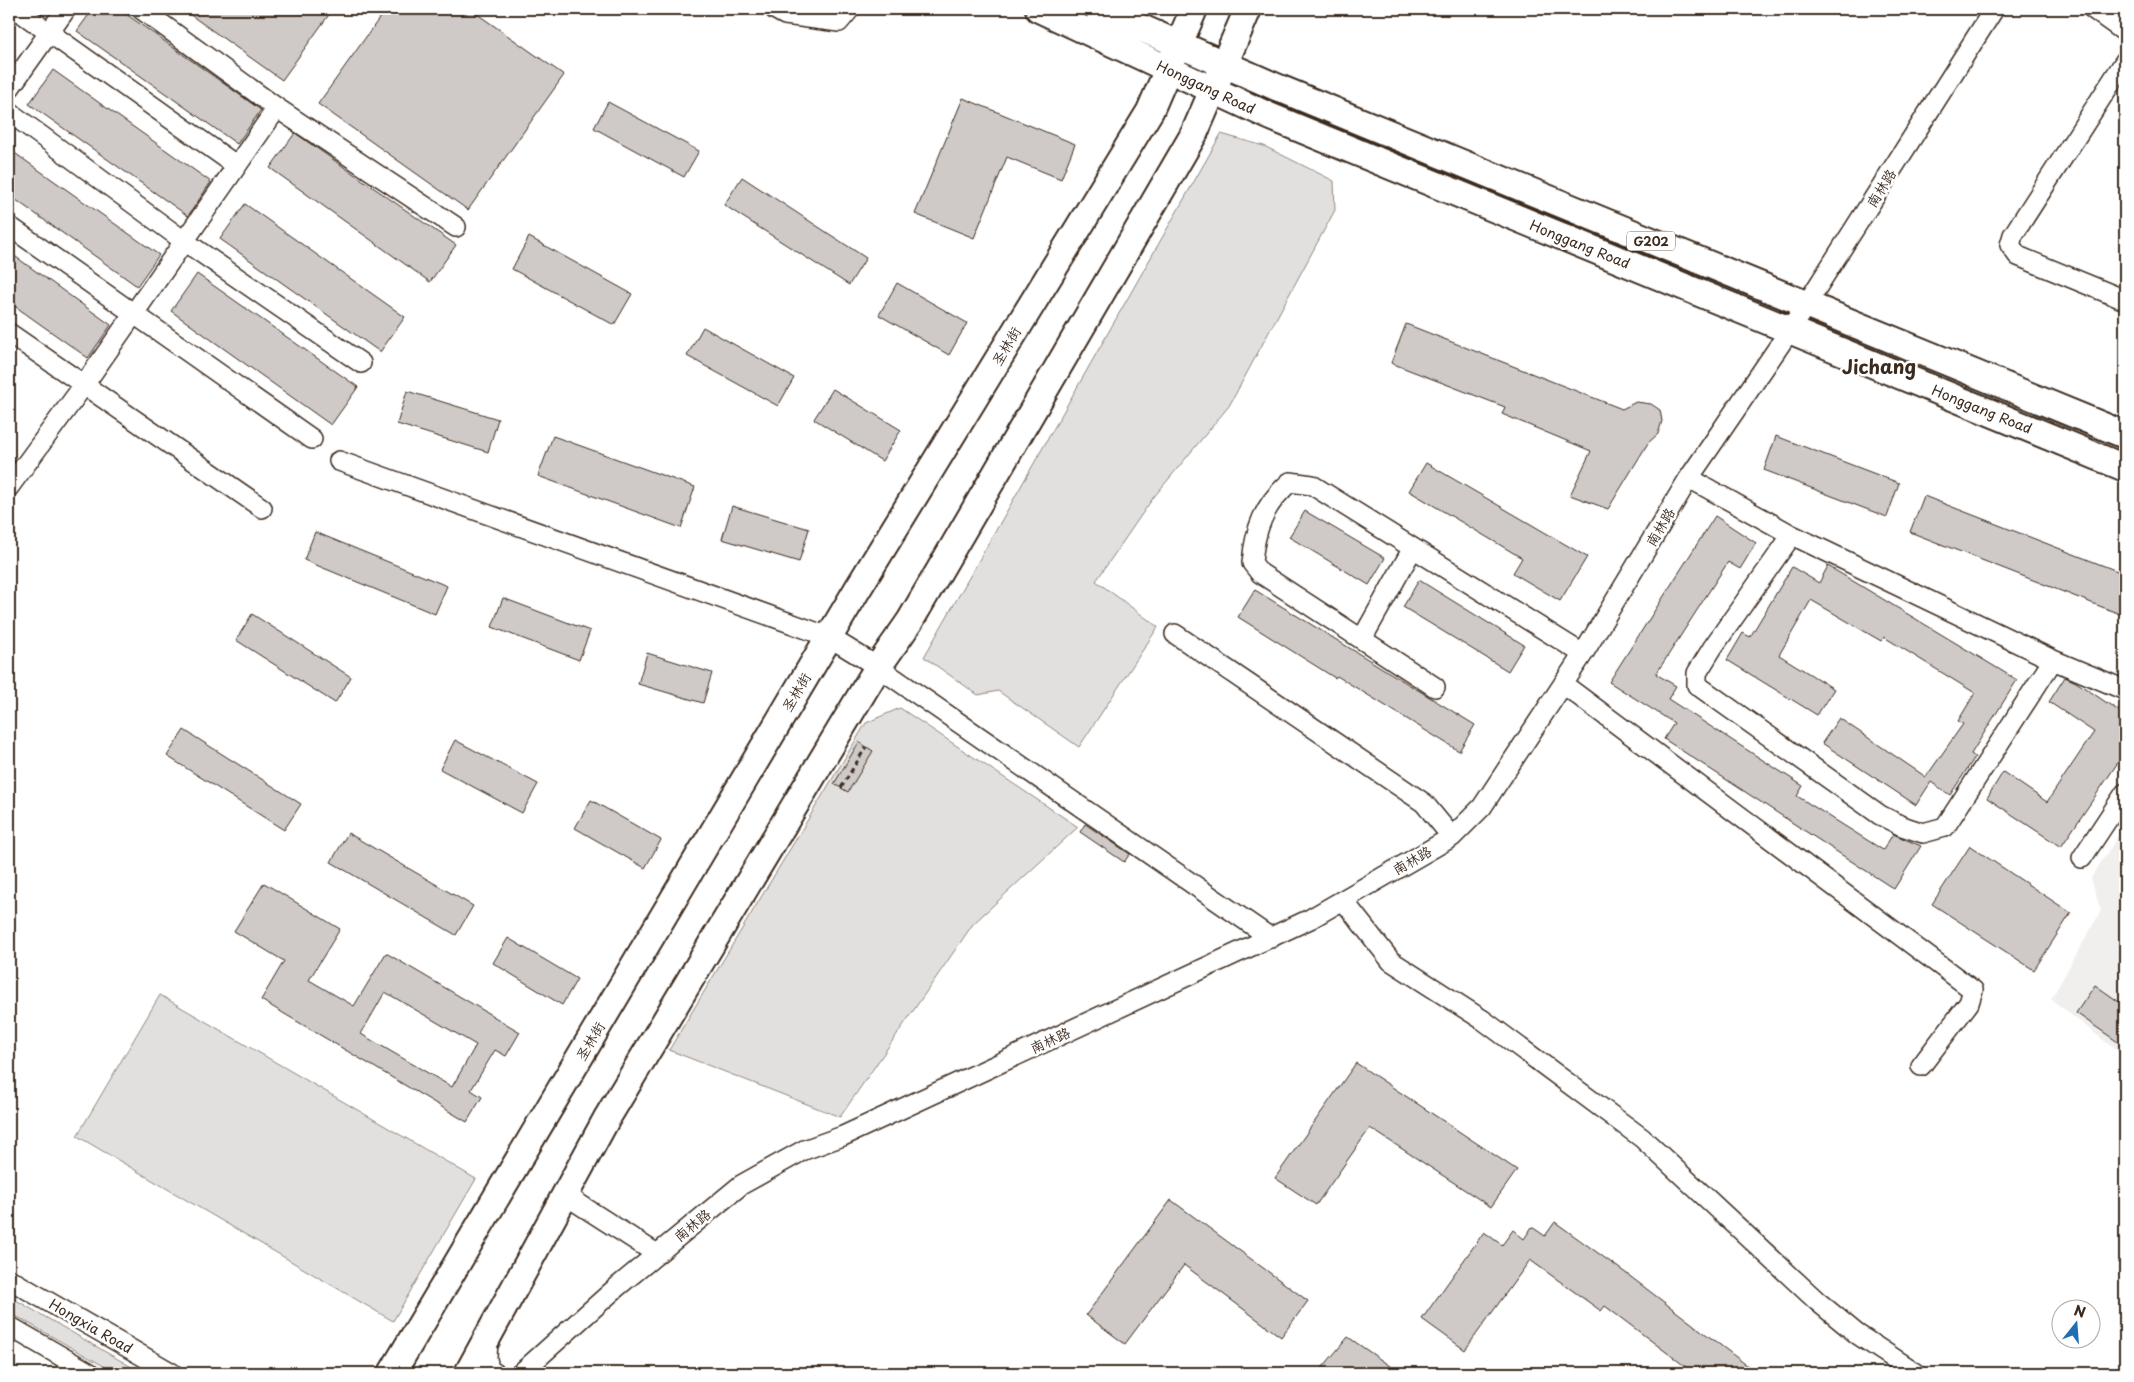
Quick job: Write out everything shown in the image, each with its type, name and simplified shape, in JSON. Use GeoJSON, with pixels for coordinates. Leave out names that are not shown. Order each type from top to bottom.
{"type":"FeatureCollection","features":[{"type":"Feature","properties":{"kind":"highway","name":"Honggang Road"},"geometry":{"type":"LineString","coordinates":[[1039,9],[1269,116],[2125,468]]}},
{"type":"Feature","properties":{"kind":"highway","name":"Honggang Road"},"geometry":{"type":"LineString","coordinates":[[1098,9],[1224,64],[2125,435]]}},
{"type":"Feature","properties":{"kind":"highway","name":"圣林街"},"geometry":{"type":"LineString","coordinates":[[392,1373],[829,637],[1150,112],[1194,9]]}},
{"type":"Feature","properties":{"kind":"highway"},"geometry":{"type":"LineString","coordinates":[[468,1373],[607,1118],[878,667],[910,621],[1189,142],[1248,9]]}},
{"type":"Feature","properties":{"kind":"street"},"geometry":{"type":"LineString","coordinates":[[16,9],[237,166]]}},
{"type":"Feature","properties":{"kind":"street"},"geometry":{"type":"LineString","coordinates":[[9,89],[66,9]]}},
{"type":"Feature","properties":{"kind":"street"},"geometry":{"type":"LineString","coordinates":[[141,9],[277,108],[456,227]]}},
{"type":"Feature","properties":{"kind":"street"},"geometry":{"type":"LineString","coordinates":[[774,9],[784,14],[839,22],[850,9]]}},
{"type":"Feature","properties":{"kind":"street","name":"南林路"},"geometry":{"type":"LineString","coordinates":[[506,1373],[525,1369],[657,1254],[741,1185],[804,1150],[843,1136],[1310,919],[1452,837],[1482,807],[1564,684],[1689,478],[1807,305],[1994,9]]}},
{"type":"Feature","properties":{"kind":"street"},"geometry":{"type":"LineString","coordinates":[[2093,9],[2125,32]]}},
{"type":"Feature","properties":{"kind":"street"},"geometry":{"type":"LineString","coordinates":[[2125,60],[2013,235],[2010,245],[2018,256],[2125,300]]}},
{"type":"Feature","properties":{"kind":"street"},"geometry":{"type":"LineString","coordinates":[[9,487],[84,385],[277,108]]}},
{"type":"Feature","properties":{"kind":"street"},"geometry":{"type":"LineString","coordinates":[[9,112],[184,241],[361,363]]}},
{"type":"Feature","properties":{"kind":"street"},"geometry":{"type":"LineString","coordinates":[[9,226],[312,439]]}},
{"type":"Feature","properties":{"kind":"street"},"geometry":{"type":"LineString","coordinates":[[9,333],[262,508]]}},
{"type":"Feature","properties":{"kind":"street"},"geometry":{"type":"LineString","coordinates":[[339,461],[829,637],[878,667],[1271,938]]}},
{"type":"Feature","properties":{"kind":"street"},"geometry":{"type":"LineString","coordinates":[[1689,478],[1792,535],[2054,660],[2125,690]]}},
{"type":"Feature","properties":{"kind":"street"},"geometry":{"type":"LineString","coordinates":[[1435,686],[1260,573],[1252,563],[1254,546],[1263,516],[1274,496],[1290,482],[1312,485],[1583,654]]}},
{"type":"Feature","properties":{"kind":"street"},"geometry":{"type":"LineString","coordinates":[[1792,535],[1713,647],[1697,673],[1697,685],[1880,815],[1902,826],[1923,833],[1945,827],[2054,660]]}},
{"type":"Feature","properties":{"kind":"street"},"geometry":{"type":"LineString","coordinates":[[1362,639],[1413,548]]}},
{"type":"Feature","properties":{"kind":"street"},"geometry":{"type":"LineString","coordinates":[[1175,634],[1424,803],[1452,837]]}},
{"type":"Feature","properties":{"kind":"street"},"geometry":{"type":"LineString","coordinates":[[1564,684],[1973,990],[1969,1003],[1921,1066]]}},
{"type":"Feature","properties":{"kind":"street"},"geometry":{"type":"LineString","coordinates":[[2082,858],[2125,794]]}},
{"type":"Feature","properties":{"kind":"street"},"geometry":{"type":"LineString","coordinates":[[1343,900],[1391,961],[1483,1020],[1642,1138],[1817,1301],[1857,1334],[1916,1373]]}},
{"type":"Feature","properties":{"kind":"street"},"geometry":{"type":"LineString","coordinates":[[565,1195],[657,1254]]}},
{"type":"Feature","properties":{"kind":"street","name":"Hongxia Road"},"geometry":{"type":"LineString","coordinates":[[9,1279],[172,1373]]}},
{"type":"Feature","properties":{"kind":"street"},"geometry":{"type":"LineString","coordinates":[[9,1326],[90,1373]]}},
{"type":"Feature","properties":{"kind":"street"},"geometry":{"type":"LineString","coordinates":[[488,1339],[486,1358],[489,1370],[495,1373]]}},
{"type":"Feature","properties":{"kind":"path"},"geometry":{"type":"LineString","coordinates":[[841,788],[866,747]]}},
{"type":"Feature","properties":{"kind":"shaded area"},"geometry":{"type":"Polygon","coordinates":[[[1221,134],[1264,146],[1334,181],[1335,210],[1229,406],[1153,498],[1096,581],[1158,627],[1079,747],[998,691],[978,695],[924,657],[1221,134]]]}},
{"type":"Feature","properties":{"kind":"shaded area"},"geometry":{"type":"Polygon","coordinates":[[[900,708],[1078,827],[973,924],[840,1117],[669,1050],[866,723],[900,708]]]}},
{"type":"Feature","properties":{"kind":"shaded area"},"geometry":{"type":"Polygon","coordinates":[[[2125,825],[2125,1057],[2051,999],[2101,911],[2091,878],[2125,825]]]}},
{"type":"Feature","properties":{"kind":"shaded area"},"geometry":{"type":"Polygon","coordinates":[[[160,995],[476,1179],[393,1321],[77,1136],[160,995]]]}},
{"type":"Feature","properties":{"kind":"shaded area"},"geometry":{"type":"Polygon","coordinates":[[[9,1296],[142,1373],[116,1373],[9,1312],[9,1296]]]}},
{"type":"Feature","properties":{"kind":"building"},"geometry":{"type":"Polygon","coordinates":[[[93,9],[119,9],[261,110],[237,144],[77,31],[93,9]]]}},
{"type":"Feature","properties":{"kind":"building"},"geometry":{"type":"Polygon","coordinates":[[[182,9],[333,9],[282,80],[182,9]]]}},
{"type":"Feature","properties":{"kind":"building"},"geometry":{"type":"Polygon","coordinates":[[[386,9],[470,9],[564,75],[468,210],[318,104],[386,9]]]}},
{"type":"Feature","properties":{"kind":"building"},"geometry":{"type":"Polygon","coordinates":[[[53,70],[211,182],[188,216],[29,104],[53,70]]]}},
{"type":"Feature","properties":{"kind":"building"},"geometry":{"type":"Polygon","coordinates":[[[963,98],[1075,144],[1061,179],[1007,157],[974,238],[915,214],[963,98]]]}},
{"type":"Feature","properties":{"kind":"building"},"geometry":{"type":"Polygon","coordinates":[[[608,102],[699,151],[684,177],[594,128],[608,102]]]}},
{"type":"Feature","properties":{"kind":"building"},"geometry":{"type":"Polygon","coordinates":[[[295,133],[456,245],[430,282],[270,168],[295,133]]]}},
{"type":"Feature","properties":{"kind":"building"},"geometry":{"type":"Polygon","coordinates":[[[9,149],[159,255],[137,286],[9,195],[9,149]]]}},
{"type":"Feature","properties":{"kind":"building"},"geometry":{"type":"Polygon","coordinates":[[[742,177],[866,258],[849,285],[724,205],[742,177]]]}},
{"type":"Feature","properties":{"kind":"building"},"geometry":{"type":"Polygon","coordinates":[[[245,204],[405,317],[380,352],[220,239],[245,204]]]}},
{"type":"Feature","properties":{"kind":"building"},"geometry":{"type":"Polygon","coordinates":[[[529,237],[632,294],[614,325],[512,269],[529,237]]]}},
{"type":"Feature","properties":{"kind":"building"},"geometry":{"type":"Polygon","coordinates":[[[9,252],[111,325],[88,358],[9,302],[9,252]]]}},
{"type":"Feature","properties":{"kind":"building"},"geometry":{"type":"Polygon","coordinates":[[[197,274],[358,387],[331,425],[171,311],[197,274]]]}},
{"type":"Feature","properties":{"kind":"building"},"geometry":{"type":"Polygon","coordinates":[[[897,283],[967,323],[949,355],[879,315],[897,283]]]}},
{"type":"Feature","properties":{"kind":"building"},"geometry":{"type":"Polygon","coordinates":[[[1406,324],[1622,409],[1636,402],[1651,404],[1660,410],[1662,421],[1658,434],[1648,443],[1608,509],[1570,495],[1591,451],[1502,414],[1505,407],[1391,363],[1406,324]]]}},
{"type":"Feature","properties":{"kind":"building"},"geometry":{"type":"Polygon","coordinates":[[[703,327],[794,378],[778,406],[687,356],[703,327]]]}},
{"type":"Feature","properties":{"kind":"building"},"geometry":{"type":"Polygon","coordinates":[[[833,389],[901,430],[882,461],[814,419],[833,389]]]}},
{"type":"Feature","properties":{"kind":"building"},"geometry":{"type":"Polygon","coordinates":[[[407,391],[498,419],[488,452],[397,424],[407,391]]]}},
{"type":"Feature","properties":{"kind":"building"},"geometry":{"type":"Polygon","coordinates":[[[553,436],[695,487],[681,528],[538,476],[553,436]]]}},
{"type":"Feature","properties":{"kind":"building"},"geometry":{"type":"Polygon","coordinates":[[[1776,436],[1899,483],[1887,517],[1764,470],[1776,436]]]}},
{"type":"Feature","properties":{"kind":"building"},"geometry":{"type":"Polygon","coordinates":[[[1426,463],[1587,557],[1560,601],[1513,573],[1522,558],[1409,491],[1426,463]]]}},
{"type":"Feature","properties":{"kind":"building"},"geometry":{"type":"Polygon","coordinates":[[[1924,496],[2125,574],[2125,616],[1910,532],[1924,496]]]}},
{"type":"Feature","properties":{"kind":"building"},"geometry":{"type":"Polygon","coordinates":[[[732,506],[809,529],[799,562],[722,539],[732,506]]]}},
{"type":"Feature","properties":{"kind":"building"},"geometry":{"type":"Polygon","coordinates":[[[1305,511],[1385,558],[1369,585],[1289,537],[1305,511]]]}},
{"type":"Feature","properties":{"kind":"building"},"geometry":{"type":"Polygon","coordinates":[[[1715,516],[1756,543],[1740,569],[1728,562],[1656,674],[1676,686],[1668,699],[1803,786],[1797,796],[1883,850],[1893,834],[1921,846],[1894,889],[1664,739],[1674,723],[1609,682],[1715,516]]]}},
{"type":"Feature","properties":{"kind":"building"},"geometry":{"type":"Polygon","coordinates":[[[315,532],[447,586],[435,614],[304,560],[315,532]]]}},
{"type":"Feature","properties":{"kind":"building"},"geometry":{"type":"Polygon","coordinates":[[[1828,566],[2017,680],[1971,754],[1975,757],[1950,795],[1931,782],[1916,805],[1822,743],[1839,718],[1926,777],[1963,724],[1958,721],[1975,693],[1884,637],[1881,641],[1811,600],[1779,655],[1834,689],[1817,715],[1727,660],[1743,633],[1750,637],[1792,567],[1819,583],[1828,566]]]}},
{"type":"Feature","properties":{"kind":"building"},"geometry":{"type":"Polygon","coordinates":[[[1419,580],[1524,645],[1508,671],[1403,607],[1419,580]]]}},
{"type":"Feature","properties":{"kind":"building"},"geometry":{"type":"Polygon","coordinates":[[[1255,590],[1475,725],[1459,751],[1337,676],[1335,678],[1238,617],[1255,590]]]}},
{"type":"Feature","properties":{"kind":"building"},"geometry":{"type":"Polygon","coordinates":[[[503,598],[590,631],[579,660],[492,627],[503,598]]]}},
{"type":"Feature","properties":{"kind":"building"},"geometry":{"type":"Polygon","coordinates":[[[252,614],[351,677],[335,703],[236,640],[252,614]]]}},
{"type":"Feature","properties":{"kind":"building"},"geometry":{"type":"Polygon","coordinates":[[[647,653],[712,673],[703,703],[638,684],[647,653]]]}},
{"type":"Feature","properties":{"kind":"building"},"geometry":{"type":"Polygon","coordinates":[[[2065,677],[2076,682],[2125,715],[2125,752],[2061,847],[1987,798],[2003,772],[2047,802],[2094,732],[2049,702],[2065,677]]]}},
{"type":"Feature","properties":{"kind":"building"},"geometry":{"type":"Polygon","coordinates":[[[184,730],[301,804],[284,830],[167,756],[184,730]]]}},
{"type":"Feature","properties":{"kind":"building"},"geometry":{"type":"Polygon","coordinates":[[[455,740],[538,784],[522,813],[440,769],[455,740]]]}},
{"type":"Feature","properties":{"kind":"building"},"geometry":{"type":"Polygon","coordinates":[[[859,742],[873,751],[848,792],[834,784],[859,742]]]}},
{"type":"Feature","properties":{"kind":"building"},"geometry":{"type":"Polygon","coordinates":[[[591,800],[661,840],[645,868],[575,828],[591,800]]]}},
{"type":"Feature","properties":{"kind":"building"},"geometry":{"type":"Polygon","coordinates":[[[1085,824],[1130,854],[1124,862],[1080,832],[1085,824]]]}},
{"type":"Feature","properties":{"kind":"building"},"geometry":{"type":"Polygon","coordinates":[[[348,833],[473,906],[456,935],[331,862],[348,833]]]}},
{"type":"Feature","properties":{"kind":"building"},"geometry":{"type":"Polygon","coordinates":[[[1970,846],[2071,913],[2034,970],[1932,904],[1970,846]]]}},
{"type":"Feature","properties":{"kind":"building"},"geometry":{"type":"Polygon","coordinates":[[[264,883],[340,929],[309,980],[354,1006],[386,953],[520,1032],[506,1056],[495,1050],[471,1090],[482,1097],[467,1122],[261,1000],[284,961],[234,931],[264,883]],[[385,992],[361,1034],[452,1087],[476,1045],[385,992]]]}},
{"type":"Feature","properties":{"kind":"building"},"geometry":{"type":"Polygon","coordinates":[[[508,938],[577,979],[562,1005],[493,963],[508,938]]]}},
{"type":"Feature","properties":{"kind":"building"},"geometry":{"type":"Polygon","coordinates":[[[2095,985],[2125,1006],[2125,1047],[2076,1013],[2095,985]]]}},
{"type":"Feature","properties":{"kind":"building"},"geometry":{"type":"Polygon","coordinates":[[[1356,1063],[1517,1170],[1491,1207],[1370,1128],[1316,1205],[1275,1178],[1356,1063]]]}},
{"type":"Feature","properties":{"kind":"building"},"geometry":{"type":"Polygon","coordinates":[[[1171,1200],[1308,1301],[1281,1337],[1184,1265],[1125,1344],[1086,1315],[1171,1200]]]}},
{"type":"Feature","properties":{"kind":"building"},"geometry":{"type":"Polygon","coordinates":[[[1555,1222],[1757,1373],[1694,1373],[1605,1306],[1601,1311],[1530,1260],[1465,1350],[1422,1319],[1484,1232],[1502,1245],[1513,1230],[1524,1239],[1532,1227],[1545,1236],[1555,1222]]]}},
{"type":"Feature","properties":{"kind":"building"},"geometry":{"type":"Polygon","coordinates":[[[1348,1337],[1400,1373],[1318,1373],[1348,1337]]]}},
{"type":"Feature","properties":{"kind":"district","name":"Jichang"},"geometry":{"type":"Point","coordinates":[1879,366]}}]}
